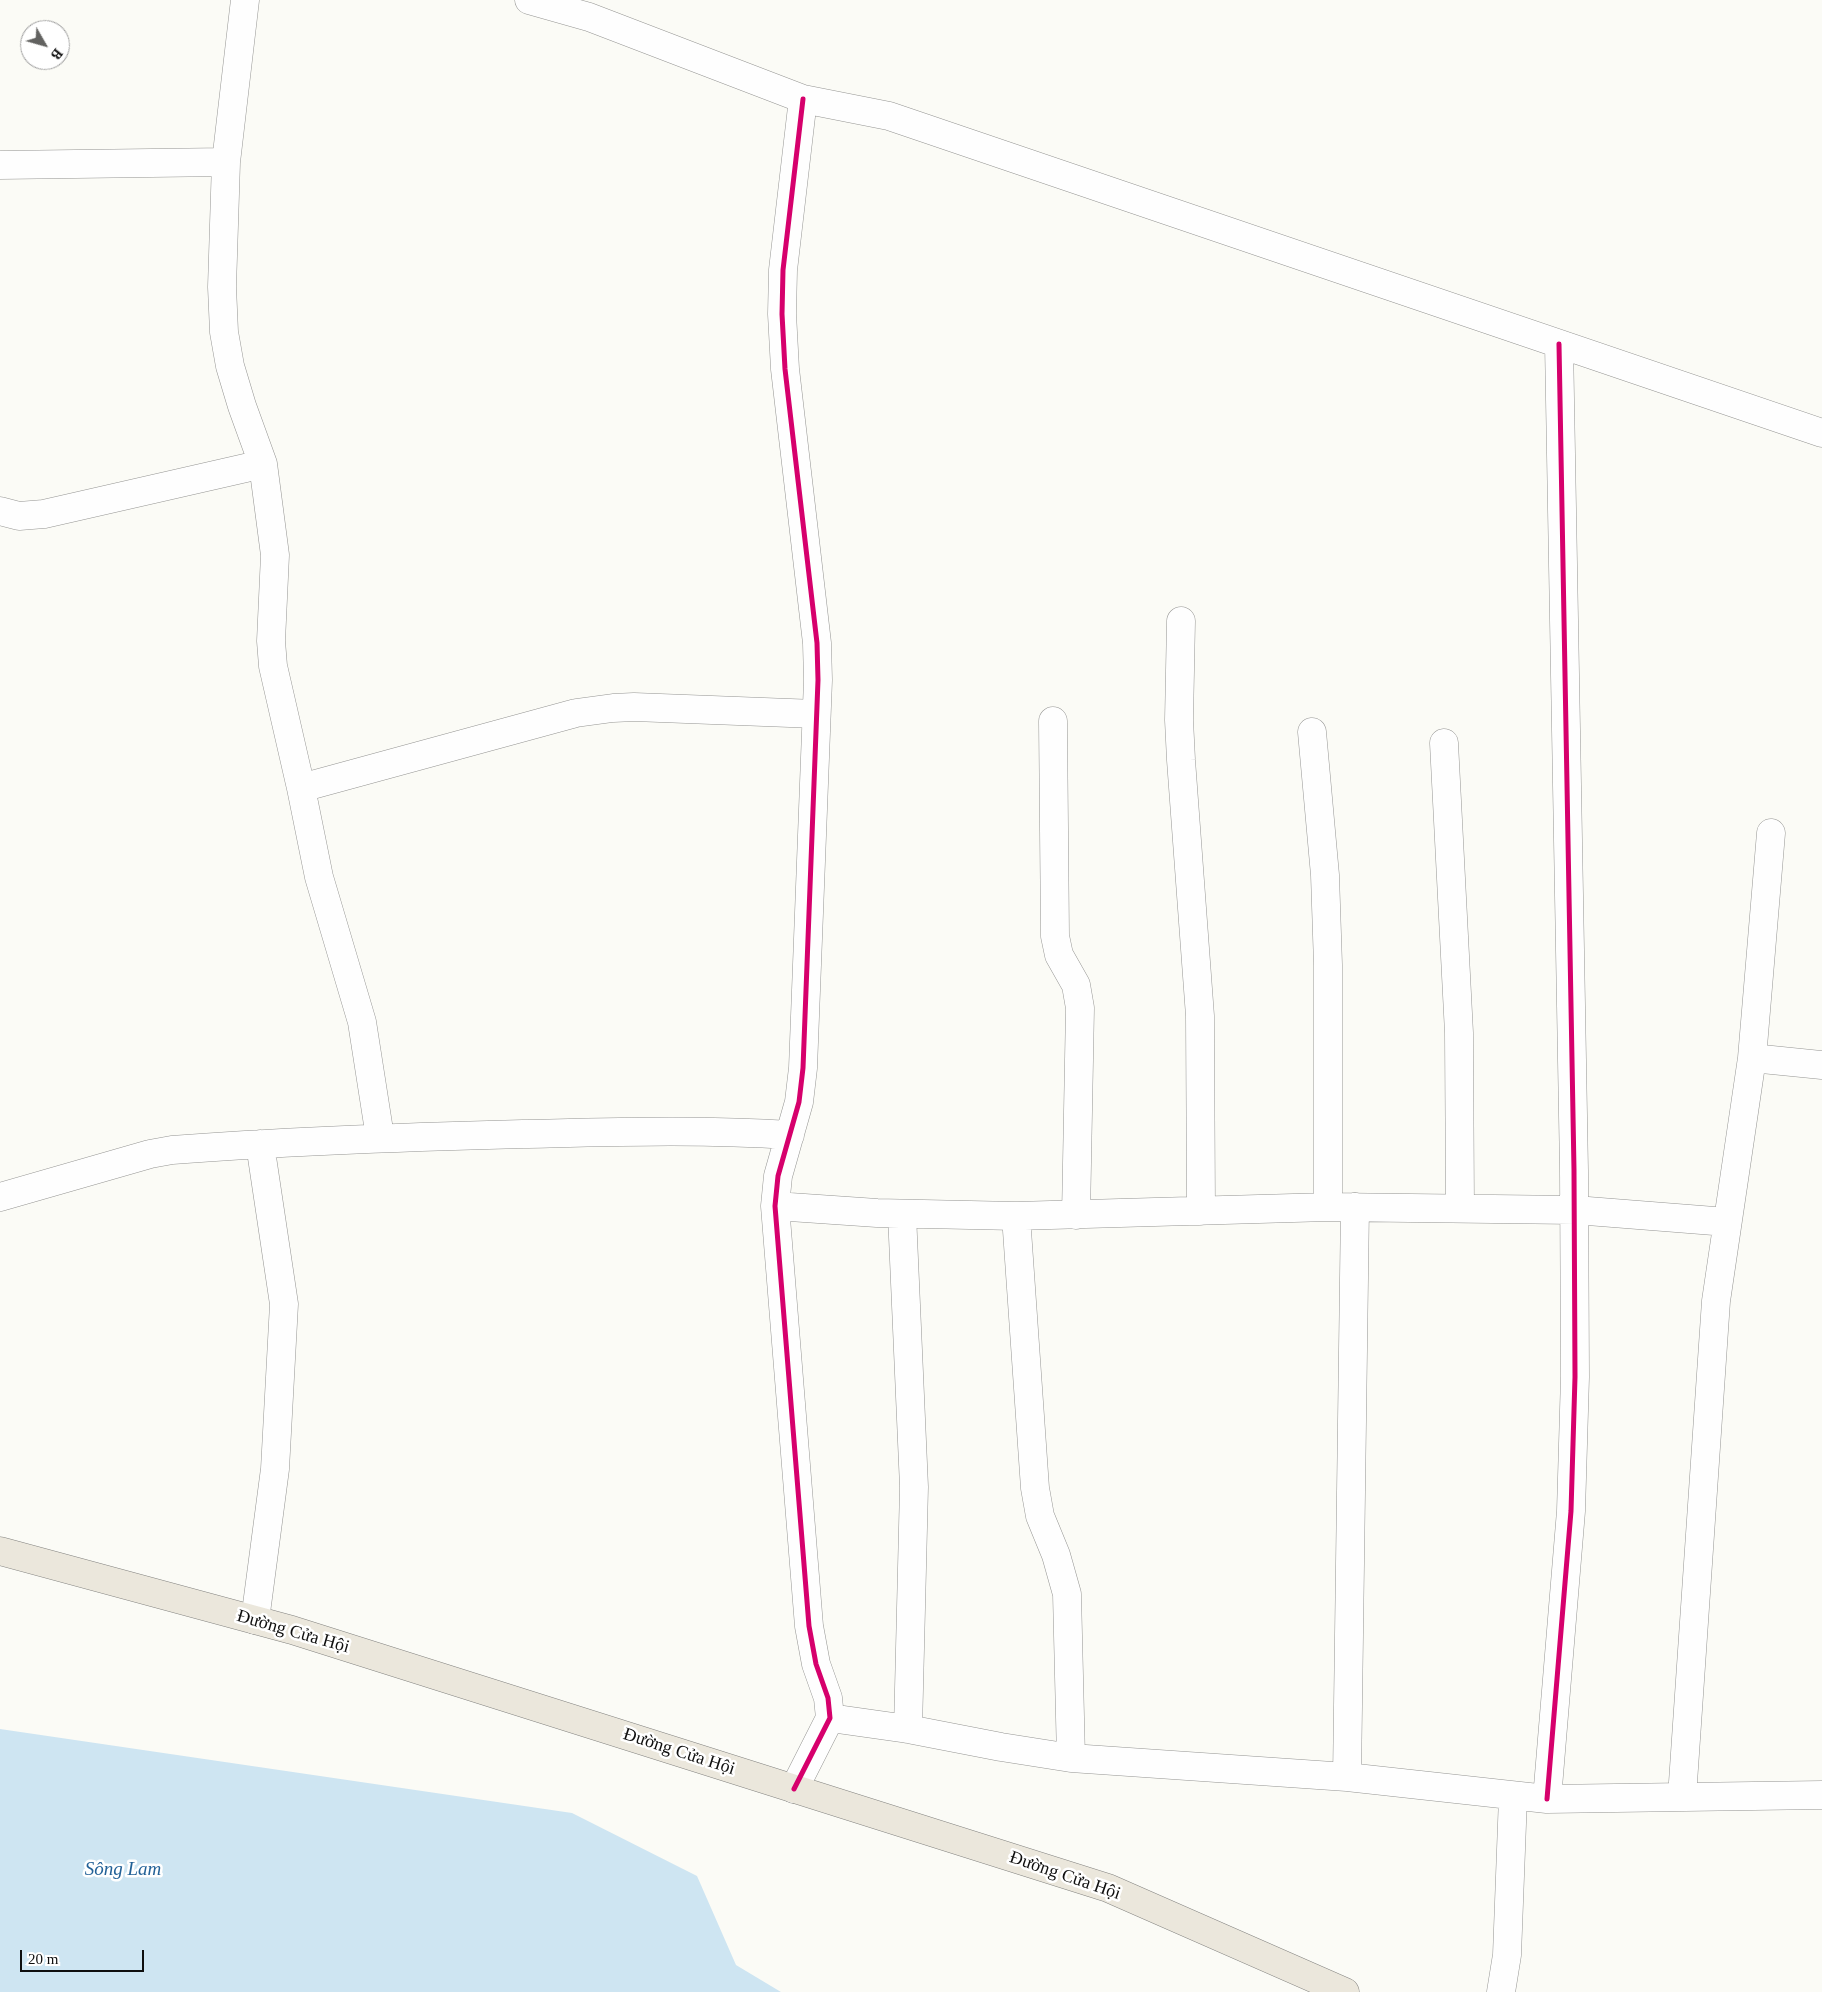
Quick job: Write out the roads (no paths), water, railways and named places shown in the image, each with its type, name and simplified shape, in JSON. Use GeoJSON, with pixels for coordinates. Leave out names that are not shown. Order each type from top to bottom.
{"type":"FeatureCollection","features":[{"type":"Feature","properties":{"kind":"main road","name":"Đường Cửa Hội"},"geometry":{"type":"LineString","coordinates":[[0,1551],[292,1630],[1108,1888],[1345,1992]]}},
{"type":"Feature","properties":{"kind":"street"},"geometry":{"type":"LineString","coordinates":[[245,0],[226,162],[222,287],[224,332],[230,366],[262,464],[275,555],[271,641],[273,666],[319,877],[362,1022],[380,1138]]}},
{"type":"Feature","properties":{"kind":"street"},"geometry":{"type":"LineString","coordinates":[[529,0],[589,17],[803,99],[889,116],[1822,434]]}},
{"type":"Feature","properties":{"kind":"street"},"geometry":{"type":"LineString","coordinates":[[794,1789],[830,1718],[828,1698],[816,1664],[809,1626],[774,1206],[778,1176],[799,1102],[803,1068],[816,714],[817,643],[784,369],[782,314],[783,270],[803,99]]}},
{"type":"Feature","properties":{"kind":"street"},"geometry":{"type":"LineString","coordinates":[[0,165],[226,162]]}},
{"type":"Feature","properties":{"kind":"street"},"geometry":{"type":"LineString","coordinates":[[1547,1799],[1571,1511],[1575,1377],[1575,1210],[1559,344]]}},
{"type":"Feature","properties":{"kind":"street"},"geometry":{"type":"LineString","coordinates":[[0,511],[19,516],[44,514],[262,464]]}},
{"type":"Feature","properties":{"kind":"street"},"geometry":{"type":"LineString","coordinates":[[1181,621],[1179,720],[1200,1016],[1201,1211]]}},
{"type":"Feature","properties":{"kind":"street"},"geometry":{"type":"LineString","coordinates":[[301,788],[585,712],[634,707],[816,714]]}},
{"type":"Feature","properties":{"kind":"street"},"geometry":{"type":"LineString","coordinates":[[1052,721],[1056,936],[1059,955],[1076,986],[1080,1008],[1076,1215]]}},
{"type":"Feature","properties":{"kind":"street"},"geometry":{"type":"LineString","coordinates":[[1312,732],[1325,875],[1328,965],[1328,1207]]}},
{"type":"Feature","properties":{"kind":"street"},"geometry":{"type":"LineString","coordinates":[[1444,744],[1458,1033],[1460,1208]]}},
{"type":"Feature","properties":{"kind":"street"},"geometry":{"type":"LineString","coordinates":[[1682,1798],[1715,1311],[1752,1058],[1771,833]]}},
{"type":"Feature","properties":{"kind":"street"},"geometry":{"type":"LineString","coordinates":[[1752,1058],[1822,1065]]}},
{"type":"Feature","properties":{"kind":"street"},"geometry":{"type":"LineString","coordinates":[[0,1197],[150,1154],[172,1150],[380,1138],[659,1130],[728,1130],[790,1135]]}},
{"type":"Feature","properties":{"kind":"street"},"geometry":{"type":"LineString","coordinates":[[255,1620],[275,1469],[284,1304],[260,1144]]}},
{"type":"Feature","properties":{"kind":"street"},"geometry":{"type":"LineString","coordinates":[[774,1206],[902,1214],[1016,1216],[1356,1206],[1575,1210],[1727,1222]]}},
{"type":"Feature","properties":{"kind":"street"},"geometry":{"type":"LineString","coordinates":[[1347,1777],[1356,1206]]}},
{"type":"Feature","properties":{"kind":"street"},"geometry":{"type":"LineString","coordinates":[[902,1214],[914,1487],[908,1729]]}},
{"type":"Feature","properties":{"kind":"street"},"geometry":{"type":"LineString","coordinates":[[1016,1216],[1035,1488],[1040,1516],[1056,1555],[1067,1594],[1071,1758]]}},
{"type":"Feature","properties":{"kind":"street"},"geometry":{"type":"LineString","coordinates":[[830,1718],[908,1729],[1071,1758],[1347,1777],[1547,1799],[1822,1795]]}},
{"type":"Feature","properties":{"kind":"street"},"geometry":{"type":"LineString","coordinates":[[1501,1992],[1507,1955],[1513,1796]]}},
{"type":"Feature","properties":{"kind":"water","name":"Sông Lam"},"geometry":{"type":"Polygon","coordinates":[[[0,1729],[572,1813],[697,1876],[736,1965],[781,1992],[0,1992],[0,1729]]]}}]}
